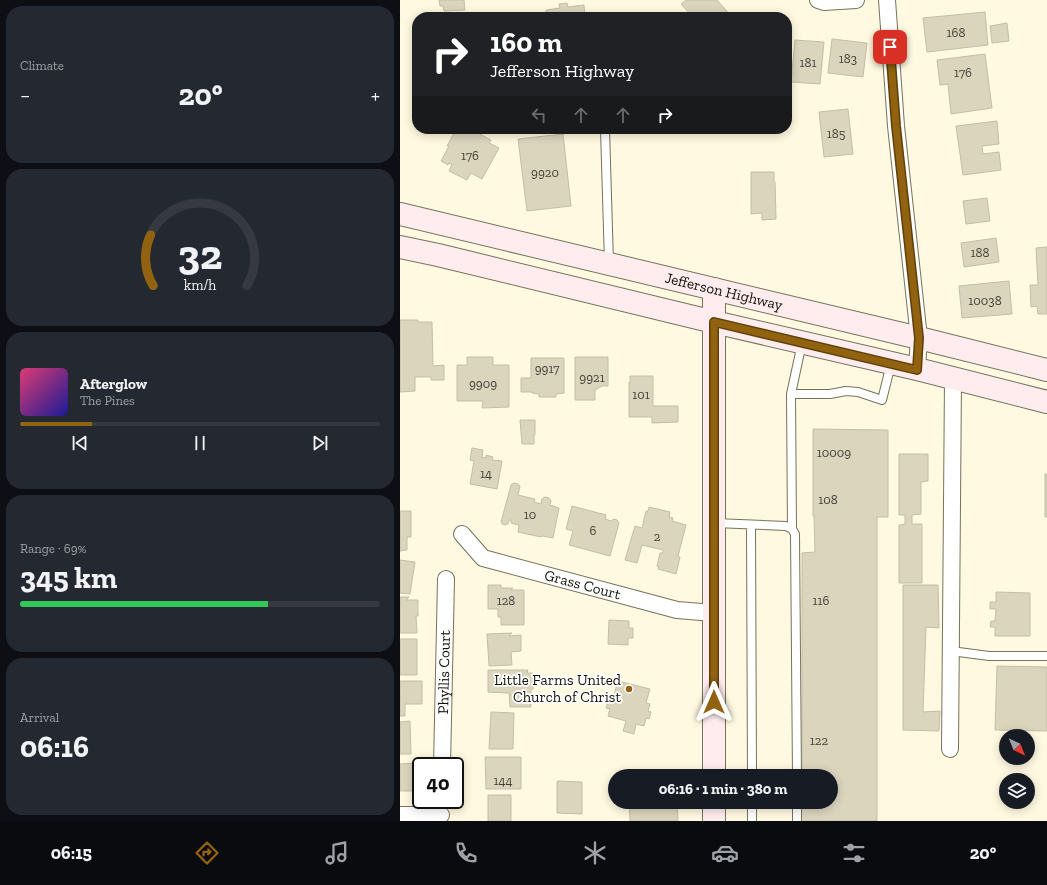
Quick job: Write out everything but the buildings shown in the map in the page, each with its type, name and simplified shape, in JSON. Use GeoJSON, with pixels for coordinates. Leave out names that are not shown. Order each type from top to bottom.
{"type":"FeatureCollection","features":[{"type":"Feature","properties":{"kind":"main road","name":"Jefferson Highway"},"geometry":{"type":"LineString","coordinates":[[400,214],[1047,370]]}},
{"type":"Feature","properties":{"kind":"main road"},"geometry":{"type":"LineString","coordinates":[[400,246],[953,378],[1047,402]]}},
{"type":"Feature","properties":{"kind":"main road"},"geometry":{"type":"LineString","coordinates":[[714,289],[714,769]]}},
{"type":"Feature","properties":{"kind":"main road"},"geometry":{"type":"LineString","coordinates":[[714,809],[714,821]]}},
{"type":"Feature","properties":{"kind":"street"},"geometry":{"type":"LineString","coordinates":[[818,0],[824,2],[856,0]]}},
{"type":"Feature","properties":{"kind":"street"},"geometry":{"type":"LineString","coordinates":[[887,0],[896,126],[919,338],[917,370]]}},
{"type":"Feature","properties":{"kind":"street"},"geometry":{"type":"LineString","coordinates":[[950,749],[953,378]]}},
{"type":"Feature","properties":{"kind":"street","name":"Grass Court"},"geometry":{"type":"LineString","coordinates":[[462,534],[483,558],[677,610],[714,613]]}},
{"type":"Feature","properties":{"kind":"street","name":"Phyllis Court"},"geometry":{"type":"LineString","coordinates":[[442,757],[446,579]]}},
{"type":"Feature","properties":{"kind":"street"},"geometry":{"type":"LineString","coordinates":[[400,815],[441,812]]}},
{"type":"Feature","properties":{"kind":"lane"},"geometry":{"type":"LineString","coordinates":[[605,134],[610,264]]}},
{"type":"Feature","properties":{"kind":"lane"},"geometry":{"type":"LineString","coordinates":[[792,529],[791,394],[802,343]]}},
{"type":"Feature","properties":{"kind":"lane"},"geometry":{"type":"LineString","coordinates":[[791,394],[830,394],[846,391],[858,392],[882,400],[891,364]]}},
{"type":"Feature","properties":{"kind":"lane"},"geometry":{"type":"LineString","coordinates":[[714,523],[786,526],[792,529],[796,534],[796,769]]}},
{"type":"Feature","properties":{"kind":"lane"},"geometry":{"type":"LineString","coordinates":[[751,525],[752,769]]}},
{"type":"Feature","properties":{"kind":"lane"},"geometry":{"type":"LineString","coordinates":[[951,651],[990,656],[1047,656]]}},
{"type":"Feature","properties":{"kind":"lane"},"geometry":{"type":"LineString","coordinates":[[752,809],[752,821]]}},
{"type":"Feature","properties":{"kind":"lane"},"geometry":{"type":"LineString","coordinates":[[797,809],[797,821]]}},
{"type":"Feature","properties":{"kind":"place","name":"Little Farms United Church of Christ"},"geometry":{"type":"Point","coordinates":[629,689]}},
{"type":"Feature","properties":{"kind":"route"},"geometry":{"type":"LineString","coordinates":[[714,702],[714,322],[917,370],[919,338],[896,126],[890,47]]}}]}
